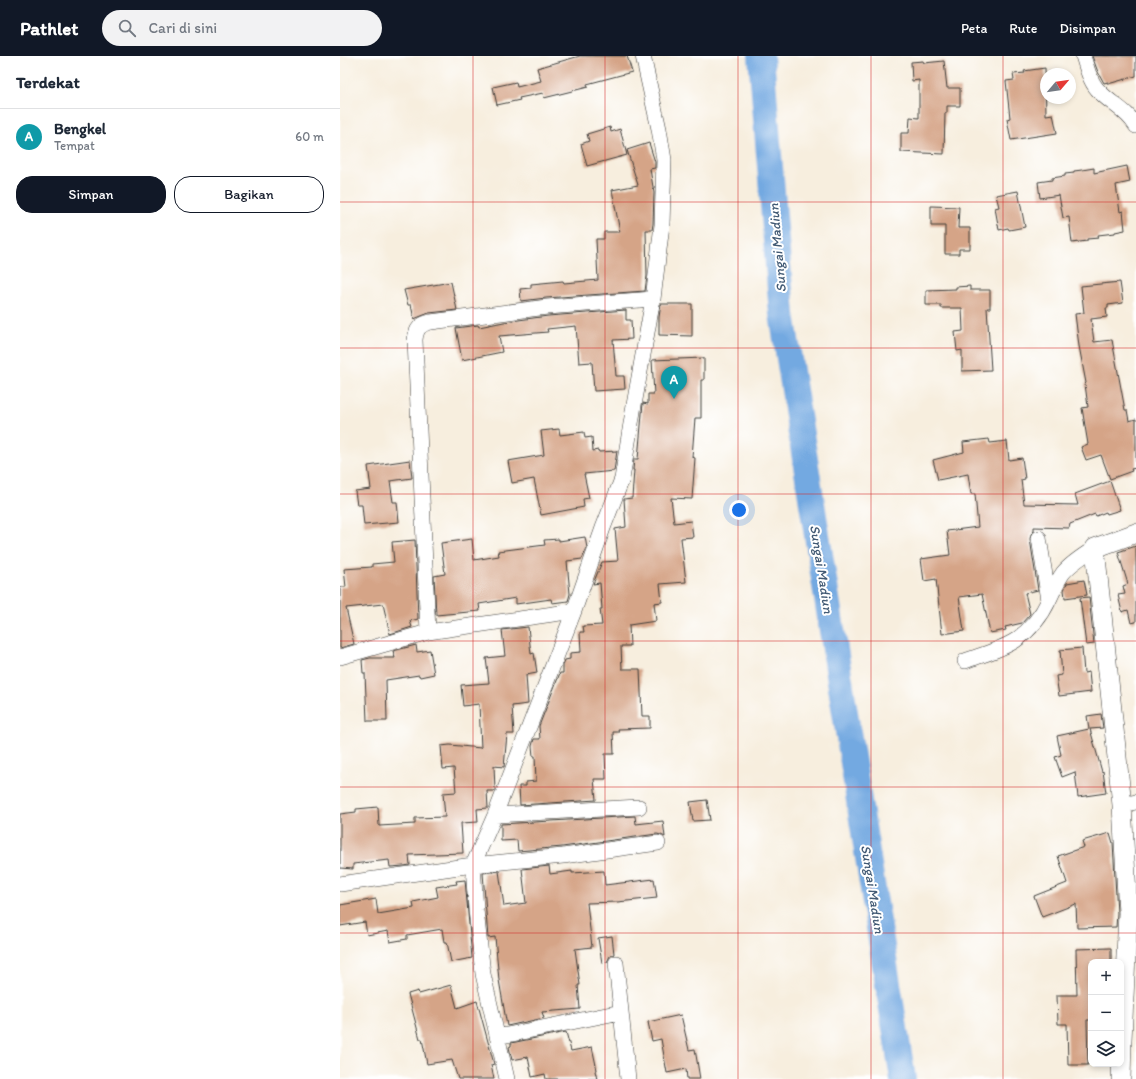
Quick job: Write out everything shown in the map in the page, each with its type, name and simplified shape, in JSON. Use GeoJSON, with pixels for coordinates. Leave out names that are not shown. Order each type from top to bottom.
{"type":"FeatureCollection","features":[{"type":"Feature","properties":{"kind":"street"},"geometry":{"type":"LineString","coordinates":[[506,1079],[483,974],[473,865],[495,815],[574,611],[603,528],[622,480],[653,299],[662,225],[664,160],[659,129],[643,56]]}},
{"type":"Feature","properties":{"kind":"street"},"geometry":{"type":"LineString","coordinates":[[1083,56],[1088,73],[1099,92],[1132,119],[1136,126]]}},
{"type":"Feature","properties":{"kind":"street"},"geometry":{"type":"LineString","coordinates":[[428,632],[415,340],[419,327],[425,323],[431,322],[547,307],[653,299]]}},
{"type":"Feature","properties":{"kind":"street"},"geometry":{"type":"LineString","coordinates":[[965,661],[1000,648],[1015,640],[1028,629],[1041,614],[1064,572],[1095,548],[1136,533]]}},
{"type":"Feature","properties":{"kind":"street"},"geometry":{"type":"LineString","coordinates":[[1039,538],[1049,601]]}},
{"type":"Feature","properties":{"kind":"street"},"geometry":{"type":"LineString","coordinates":[[1095,548],[1129,803],[1128,913],[1121,1079]]}},
{"type":"Feature","properties":{"kind":"street"},"geometry":{"type":"LineString","coordinates":[[340,657],[428,632],[574,611]]}},
{"type":"Feature","properties":{"kind":"street"},"geometry":{"type":"LineString","coordinates":[[495,815],[639,807]]}},
{"type":"Feature","properties":{"kind":"street"},"geometry":{"type":"LineString","coordinates":[[340,884],[473,865],[563,856],[658,843]]}},
{"type":"Feature","properties":{"kind":"street"},"geometry":{"type":"LineString","coordinates":[[616,963],[628,1079]]}},
{"type":"Feature","properties":{"kind":"street"},"geometry":{"type":"LineString","coordinates":[[497,1037],[621,1012]]}},
{"type":"Feature","properties":{"kind":"building"},"geometry":{"type":"Polygon","coordinates":[[[580,56],[627,56],[632,72],[587,84],[588,87],[544,98],[543,93],[519,98],[520,100],[497,105],[493,87],[516,82],[517,87],[541,81],[537,68],[580,56]]]}},
{"type":"Feature","properties":{"kind":"building"},"geometry":{"type":"Polygon","coordinates":[[[1092,56],[1136,56],[1136,76],[1108,84],[1108,82],[1104,83],[1092,56]]]}},
{"type":"Feature","properties":{"kind":"building"},"geometry":{"type":"Polygon","coordinates":[[[923,61],[924,63],[944,61],[947,88],[960,88],[960,106],[947,106],[947,113],[945,113],[944,154],[901,152],[901,133],[909,133],[910,117],[919,118],[919,80],[912,81],[911,62],[923,61]]]}},
{"type":"Feature","properties":{"kind":"building"},"geometry":{"type":"Polygon","coordinates":[[[1040,69],[1040,104],[1046,104],[1046,115],[1053,114],[1057,133],[1011,140],[1007,119],[1010,118],[1006,81],[1014,80],[1013,74],[1025,73],[1024,71],[1040,69]]]}},
{"type":"Feature","properties":{"kind":"building"},"geometry":{"type":"Polygon","coordinates":[[[610,127],[611,132],[620,129],[627,155],[587,166],[581,144],[589,141],[587,134],[610,127]]]}},
{"type":"Feature","properties":{"kind":"building"},"geometry":{"type":"Polygon","coordinates":[[[649,143],[655,162],[655,168],[650,169],[654,193],[653,224],[652,230],[646,230],[647,276],[645,291],[521,301],[520,289],[531,288],[531,284],[598,280],[596,239],[604,239],[604,232],[620,232],[612,190],[638,185],[627,150],[649,143]]]}},
{"type":"Feature","properties":{"kind":"building"},"geometry":{"type":"Polygon","coordinates":[[[1127,166],[1130,182],[1116,185],[1120,212],[1123,211],[1125,230],[1098,235],[1099,238],[1087,239],[1087,241],[1072,243],[1069,217],[1063,218],[1059,195],[1040,198],[1038,182],[1052,180],[1052,178],[1074,173],[1074,171],[1094,168],[1094,173],[1127,166]]]}},
{"type":"Feature","properties":{"kind":"building"},"geometry":{"type":"Polygon","coordinates":[[[1018,191],[1025,227],[999,230],[995,208],[999,207],[996,195],[1018,191]]]}},
{"type":"Feature","properties":{"kind":"building"},"geometry":{"type":"Polygon","coordinates":[[[931,206],[959,207],[958,228],[970,228],[970,249],[959,249],[959,254],[945,254],[945,226],[931,226],[931,206]]]}},
{"type":"Feature","properties":{"kind":"building"},"geometry":{"type":"Polygon","coordinates":[[[451,282],[457,310],[429,313],[414,319],[411,305],[408,305],[404,290],[451,282]]]}},
{"type":"Feature","properties":{"kind":"building"},"geometry":{"type":"Polygon","coordinates":[[[1120,282],[1123,303],[1108,305],[1108,308],[1106,308],[1107,317],[1091,319],[1094,342],[1112,340],[1125,410],[1127,410],[1129,421],[1136,419],[1136,468],[1131,469],[1132,471],[1110,479],[1101,455],[1086,460],[1081,447],[1088,444],[1082,408],[1088,407],[1086,383],[1075,314],[1084,313],[1081,286],[1120,282]]]}},
{"type":"Feature","properties":{"kind":"building"},"geometry":{"type":"Polygon","coordinates":[[[970,286],[970,290],[990,290],[990,308],[987,308],[991,370],[962,371],[962,350],[957,351],[955,332],[963,331],[962,308],[941,308],[941,305],[926,305],[926,290],[956,289],[956,287],[970,286]]]}},
{"type":"Feature","properties":{"kind":"building"},"geometry":{"type":"Polygon","coordinates":[[[661,304],[692,304],[692,336],[659,335],[661,304]]]}},
{"type":"Feature","properties":{"kind":"building"},"geometry":{"type":"Polygon","coordinates":[[[626,310],[626,320],[631,320],[632,339],[613,340],[616,376],[624,376],[625,389],[594,391],[592,362],[579,363],[576,326],[547,329],[548,332],[499,336],[502,352],[462,360],[456,328],[478,325],[479,327],[548,316],[626,310]]]}},
{"type":"Feature","properties":{"kind":"building"},"geometry":{"type":"Polygon","coordinates":[[[704,358],[704,380],[701,380],[701,418],[695,418],[692,457],[695,458],[692,499],[671,498],[674,523],[691,521],[693,537],[681,538],[686,582],[660,584],[662,602],[654,603],[656,621],[629,625],[630,646],[621,646],[622,669],[640,669],[642,716],[650,716],[650,728],[618,729],[619,732],[613,732],[614,754],[605,754],[606,779],[594,779],[596,800],[520,805],[519,786],[526,786],[526,782],[536,781],[535,756],[533,756],[532,746],[534,739],[540,739],[539,726],[560,673],[563,673],[563,665],[565,660],[570,659],[570,653],[581,652],[580,632],[584,632],[583,626],[602,625],[600,609],[602,609],[600,583],[593,584],[602,562],[618,561],[615,529],[626,527],[624,499],[632,498],[634,459],[638,459],[643,403],[648,404],[648,394],[654,394],[652,360],[704,358]]]}},
{"type":"Feature","properties":{"kind":"building"},"geometry":{"type":"Polygon","coordinates":[[[559,429],[560,435],[584,432],[585,438],[592,437],[593,451],[617,451],[614,471],[584,474],[589,498],[583,499],[584,507],[541,515],[534,479],[512,483],[508,461],[544,455],[541,431],[559,429]]]}},
{"type":"Feature","properties":{"kind":"building"},"geometry":{"type":"Polygon","coordinates":[[[989,439],[990,443],[1007,441],[1009,460],[1022,458],[1025,479],[1021,480],[1024,504],[1078,505],[1075,494],[1110,481],[1120,510],[1107,514],[1106,512],[1096,516],[1095,514],[1070,524],[1069,528],[1034,527],[1034,531],[1031,534],[1030,539],[1038,590],[1025,593],[1030,614],[1022,623],[1005,627],[1006,630],[990,633],[982,594],[959,597],[964,631],[942,634],[936,579],[924,581],[921,559],[950,555],[947,531],[978,527],[975,494],[971,494],[968,474],[938,480],[933,460],[964,452],[963,442],[989,439]]]}},
{"type":"Feature","properties":{"kind":"building"},"geometry":{"type":"Polygon","coordinates":[[[410,460],[412,478],[390,481],[393,502],[397,502],[399,522],[364,525],[362,505],[357,505],[355,491],[371,489],[368,466],[410,460]]]}},
{"type":"Feature","properties":{"kind":"building"},"geometry":{"type":"Polygon","coordinates":[[[585,537],[587,548],[582,559],[567,561],[570,594],[568,601],[552,603],[551,599],[516,604],[516,598],[479,604],[480,611],[436,615],[434,576],[445,574],[441,543],[472,539],[474,560],[499,556],[498,551],[545,545],[544,540],[559,539],[559,541],[585,537]]]}},
{"type":"Feature","properties":{"kind":"building"},"geometry":{"type":"Polygon","coordinates":[[[415,540],[418,619],[410,621],[412,627],[390,634],[383,604],[346,608],[354,644],[340,648],[340,587],[346,587],[344,569],[372,567],[372,564],[394,562],[392,542],[415,540]]]}},
{"type":"Feature","properties":{"kind":"building"},"geometry":{"type":"Polygon","coordinates":[[[1136,546],[1136,622],[1131,623],[1128,610],[1122,612],[1118,595],[1125,594],[1123,586],[1128,584],[1118,552],[1136,546]]]}},
{"type":"Feature","properties":{"kind":"building"},"geometry":{"type":"Polygon","coordinates":[[[1084,580],[1087,595],[1065,598],[1064,590],[1067,583],[1084,580]]]}},
{"type":"Feature","properties":{"kind":"building"},"geometry":{"type":"Polygon","coordinates":[[[1089,597],[1094,644],[1086,645],[1080,598],[1089,597]]]}},
{"type":"Feature","properties":{"kind":"building"},"geometry":{"type":"Polygon","coordinates":[[[528,627],[531,654],[534,653],[537,673],[526,675],[528,704],[512,706],[514,734],[507,734],[504,767],[494,766],[495,791],[487,791],[488,808],[477,809],[478,822],[461,823],[463,853],[409,855],[410,865],[404,866],[390,867],[389,860],[353,864],[353,869],[340,868],[340,814],[356,812],[356,809],[378,807],[379,826],[415,824],[415,818],[445,817],[443,793],[456,792],[454,768],[443,769],[441,746],[450,745],[481,748],[479,704],[463,706],[461,685],[489,683],[486,658],[505,656],[502,630],[528,627]]]}},
{"type":"Feature","properties":{"kind":"building"},"geometry":{"type":"Polygon","coordinates":[[[416,645],[417,652],[430,650],[434,674],[420,677],[419,675],[386,680],[387,721],[367,721],[365,673],[363,673],[362,660],[370,658],[395,658],[393,651],[416,645]]]}},
{"type":"Feature","properties":{"kind":"building"},"geometry":{"type":"Polygon","coordinates":[[[1082,648],[1084,673],[1089,672],[1091,692],[1059,696],[1056,676],[1062,675],[1060,650],[1082,648]]]}},
{"type":"Feature","properties":{"kind":"building"},"geometry":{"type":"Polygon","coordinates":[[[1101,714],[1103,728],[1090,729],[1102,772],[1103,771],[1106,793],[1078,797],[1075,772],[1062,777],[1055,757],[1061,755],[1057,736],[1089,729],[1087,716],[1101,714]]]}},
{"type":"Feature","properties":{"kind":"building"},"geometry":{"type":"Polygon","coordinates":[[[707,800],[710,820],[693,821],[690,802],[707,800]]]}},
{"type":"Feature","properties":{"kind":"building"},"geometry":{"type":"Polygon","coordinates":[[[635,816],[636,824],[663,821],[665,837],[657,834],[562,847],[518,851],[517,840],[501,841],[501,824],[635,816]]]}},
{"type":"Feature","properties":{"kind":"building"},"geometry":{"type":"Polygon","coordinates":[[[1110,833],[1113,843],[1117,913],[1116,927],[1077,928],[1076,904],[1042,917],[1034,896],[1067,883],[1058,856],[1084,847],[1082,841],[1110,833]]]}},
{"type":"Feature","properties":{"kind":"building"},"geometry":{"type":"Polygon","coordinates":[[[549,866],[550,874],[572,871],[572,873],[604,871],[605,885],[654,879],[657,898],[587,903],[592,947],[575,949],[580,985],[578,985],[580,1009],[542,1012],[544,1018],[507,1026],[499,980],[495,937],[488,938],[483,873],[499,871],[504,906],[526,903],[522,869],[549,866]]]}},
{"type":"Feature","properties":{"kind":"building"},"geometry":{"type":"Polygon","coordinates":[[[465,880],[472,958],[451,962],[447,942],[444,942],[442,929],[407,935],[407,939],[390,942],[388,931],[367,935],[365,922],[340,926],[340,905],[376,899],[378,914],[414,908],[413,902],[438,897],[436,887],[457,884],[456,881],[465,880]]]}},
{"type":"Feature","properties":{"kind":"building"},"geometry":{"type":"Polygon","coordinates":[[[612,936],[614,954],[610,956],[607,962],[602,963],[598,938],[612,936]]]}},
{"type":"Feature","properties":{"kind":"building"},"geometry":{"type":"Polygon","coordinates":[[[1111,948],[1111,959],[1088,959],[1088,1065],[1068,1065],[1067,1024],[1058,1024],[1057,995],[1077,995],[1076,949],[1111,948]]]}},
{"type":"Feature","properties":{"kind":"building"},"geometry":{"type":"Polygon","coordinates":[[[451,985],[457,1008],[477,1001],[494,1064],[491,1065],[494,1079],[458,1079],[452,1060],[427,1064],[422,1039],[420,1039],[408,994],[418,991],[419,994],[451,985]]]}},
{"type":"Feature","properties":{"kind":"building"},"geometry":{"type":"Polygon","coordinates":[[[681,1015],[689,1050],[695,1049],[700,1079],[687,1079],[686,1069],[667,1073],[661,1039],[652,1041],[648,1022],[681,1015]]]}},
{"type":"Feature","properties":{"kind":"building"},"geometry":{"type":"Polygon","coordinates":[[[566,1032],[571,1051],[592,1047],[597,1070],[595,1071],[597,1079],[546,1079],[545,1074],[532,1077],[528,1057],[512,1060],[509,1047],[511,1046],[511,1043],[566,1032]]]}},
{"type":"Feature","properties":{"kind":"waterway","name":"Sungai Madiun"},"geometry":{"type":"LineString","coordinates":[[761,56],[782,314],[903,1079]]}},
{"type":"Feature","properties":{"kind":"place","name":"Bengkel"},"geometry":{"type":"Point","coordinates":[674,399]}}]}
